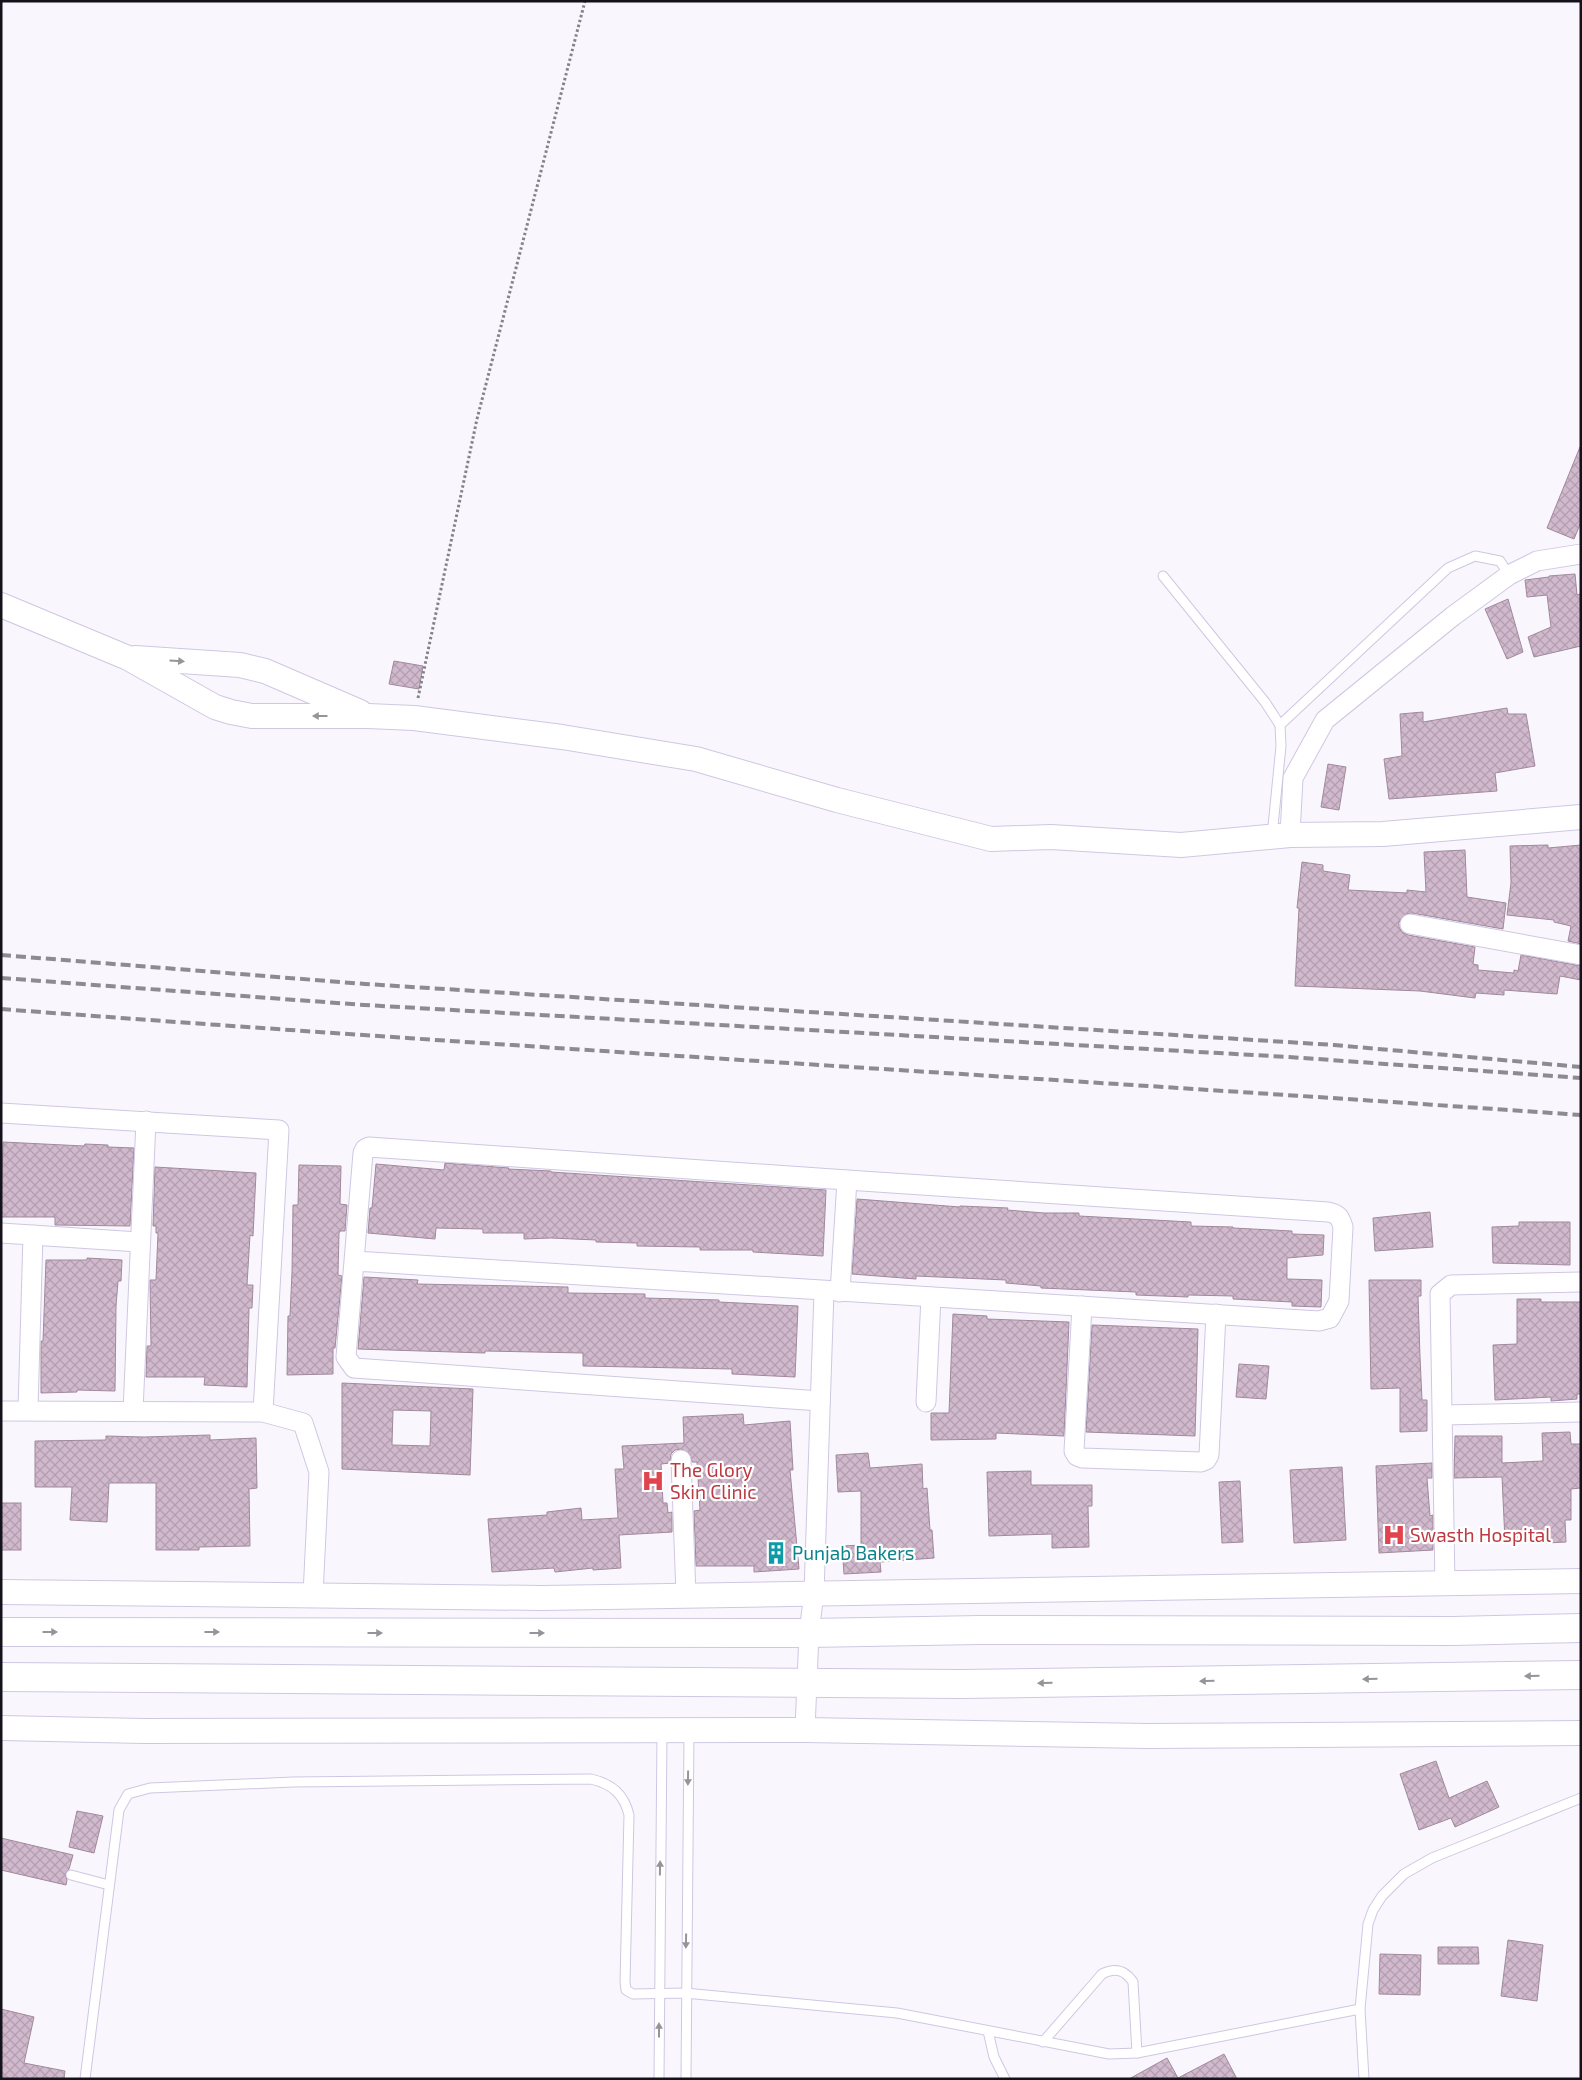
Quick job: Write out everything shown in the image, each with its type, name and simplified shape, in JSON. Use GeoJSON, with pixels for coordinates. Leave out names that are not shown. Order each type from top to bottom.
{"type":"FeatureCollection","features":[{"type":"Feature","properties":{"kind":"main road"},"geometry":{"type":"LineString","coordinates":[[1,1632],[809,1633],[980,1630],[1453,1631],[1581,1628]]}},
{"type":"Feature","properties":{"kind":"main road"},"geometry":{"type":"LineString","coordinates":[[1,1677],[960,1684],[1581,1675]]}},
{"type":"Feature","properties":{"kind":"street"},"geometry":{"type":"LineString","coordinates":[[1281,836],[1293,778],[1325,720],[1453,616],[1509,575],[1537,561],[1581,554]]}},
{"type":"Feature","properties":{"kind":"street"},"geometry":{"type":"LineString","coordinates":[[1,606],[128,658],[215,707],[231,712],[252,716],[414,718],[562,737],[696,759],[837,800],[992,838],[1050,837],[1181,845],[1281,836],[1383,834],[1581,817]]}},
{"type":"Feature","properties":{"kind":"street"},"geometry":{"type":"LineString","coordinates":[[128,658],[240,665],[265,670],[368,716]]}},
{"type":"Feature","properties":{"kind":"street"},"geometry":{"type":"LineString","coordinates":[[1410,924],[1581,955]]}},
{"type":"Feature","properties":{"kind":"street"},"geometry":{"type":"LineString","coordinates":[[1,1113],[278,1130],[263,1412]]}},
{"type":"Feature","properties":{"kind":"street"},"geometry":{"type":"LineString","coordinates":[[133,1411],[139,1242],[146,1121]]}},
{"type":"Feature","properties":{"kind":"street"},"geometry":{"type":"LineString","coordinates":[[355,1261],[1319,1321],[1330,1318],[1339,1301],[1343,1227],[1337,1214],[1328,1212],[369,1147],[365,1149],[363,1153],[346,1357],[349,1364],[354,1368],[820,1402]]}},
{"type":"Feature","properties":{"kind":"street"},"geometry":{"type":"LineString","coordinates":[[806,1730],[809,1633],[814,1593],[820,1402],[847,1180]]}},
{"type":"Feature","properties":{"kind":"street"},"geometry":{"type":"LineString","coordinates":[[1,1233],[139,1242]]}},
{"type":"Feature","properties":{"kind":"street"},"geometry":{"type":"LineString","coordinates":[[28,1410],[33,1235]]}},
{"type":"Feature","properties":{"kind":"street"},"geometry":{"type":"LineString","coordinates":[[1445,1584],[1440,1294],[1451,1285],[1581,1282]]}},
{"type":"Feature","properties":{"kind":"street"},"geometry":{"type":"LineString","coordinates":[[926,1402],[931,1297]]}},
{"type":"Feature","properties":{"kind":"street"},"geometry":{"type":"LineString","coordinates":[[1082,1306],[1074,1451],[1077,1456],[1082,1458],[1201,1462],[1206,1460],[1209,1455],[1216,1314]]}},
{"type":"Feature","properties":{"kind":"street"},"geometry":{"type":"LineString","coordinates":[[1,1411],[263,1412],[303,1423],[319,1472],[312,1595]]}},
{"type":"Feature","properties":{"kind":"street"},"geometry":{"type":"LineString","coordinates":[[1443,1415],[1581,1412]]}},
{"type":"Feature","properties":{"kind":"street"},"geometry":{"type":"LineString","coordinates":[[681,1460],[686,1595]]}},
{"type":"Feature","properties":{"kind":"street"},"geometry":{"type":"LineString","coordinates":[[1,1592],[543,1598],[1445,1584],[1581,1580]]}},
{"type":"Feature","properties":{"kind":"street"},"geometry":{"type":"LineString","coordinates":[[1,1728],[144,1730],[689,1729],[1147,1736],[1581,1733]]}},
{"type":"Feature","properties":{"kind":"lane"},"geometry":{"type":"LineString","coordinates":[[1280,725],[1448,568],[1475,556],[1500,561],[1509,575]]}},
{"type":"Feature","properties":{"kind":"lane"},"geometry":{"type":"LineString","coordinates":[[1163,576],[1266,702],[1280,725],[1281,836]]}},
{"type":"Feature","properties":{"kind":"lane"},"geometry":{"type":"LineString","coordinates":[[659,2079],[658,1994],[662,1729]]}},
{"type":"Feature","properties":{"kind":"lane"},"geometry":{"type":"LineString","coordinates":[[686,2079],[685,1994],[689,1729]]}},
{"type":"Feature","properties":{"kind":"lane"},"geometry":{"type":"LineString","coordinates":[[85,2079],[119,1810],[124,1798],[141,1789],[293,1782],[591,1780],[604,1782],[624,1799],[629,1815],[625,1982],[626,1990],[633,1994],[685,1994],[897,2013],[1109,2054],[1137,2054],[1360,2009]]}},
{"type":"Feature","properties":{"kind":"lane"},"geometry":{"type":"LineString","coordinates":[[1364,2079],[1360,2009],[1368,1924],[1373,1910],[1395,1881],[1432,1858],[1581,1798]]}},
{"type":"Feature","properties":{"kind":"lane"},"geometry":{"type":"LineString","coordinates":[[71,1875],[109,1885]]}},
{"type":"Feature","properties":{"kind":"lane"},"geometry":{"type":"LineString","coordinates":[[1043,2042],[1102,1974],[1109,1970],[1118,1969],[1128,1973],[1133,1982],[1137,2054]]}},
{"type":"Feature","properties":{"kind":"lane"},"geometry":{"type":"LineString","coordinates":[[988,2031],[994,2057],[1005,2079]]}},
{"type":"Feature","properties":{"kind":"path"},"geometry":{"type":"LineString","coordinates":[[414,718],[477,419],[585,1]]}},
{"type":"Feature","properties":{"kind":"building"},"geometry":{"type":"Polygon","coordinates":[[[1580,447],[1581,522],[1574,539],[1547,528],[1580,447]]]}},
{"type":"Feature","properties":{"kind":"building"},"geometry":{"type":"Polygon","coordinates":[[[1575,574],[1577,595],[1581,594],[1581,646],[1534,657],[1528,637],[1551,627],[1547,595],[1527,597],[1525,580],[1575,574]]]}},
{"type":"Feature","properties":{"kind":"building"},"geometry":{"type":"Polygon","coordinates":[[[1508,599],[1523,652],[1507,659],[1485,609],[1508,599]]]}},
{"type":"Feature","properties":{"kind":"building"},"geometry":{"type":"Polygon","coordinates":[[[394,661],[423,666],[419,689],[389,684],[394,661]]]}},
{"type":"Feature","properties":{"kind":"building"},"geometry":{"type":"Polygon","coordinates":[[[1507,708],[1508,714],[1526,714],[1535,766],[1495,773],[1497,791],[1389,799],[1384,759],[1402,756],[1400,714],[1423,712],[1423,722],[1507,708]]]}},
{"type":"Feature","properties":{"kind":"building"},"geometry":{"type":"Polygon","coordinates":[[[1328,764],[1346,767],[1339,810],[1321,807],[1328,764]]]}},
{"type":"Feature","properties":{"kind":"building"},"geometry":{"type":"Polygon","coordinates":[[[1548,845],[1548,848],[1581,845],[1581,944],[1568,941],[1571,926],[1554,922],[1554,920],[1507,915],[1511,883],[1510,846],[1548,845]]]}},
{"type":"Feature","properties":{"kind":"building"},"geometry":{"type":"Polygon","coordinates":[[[1465,850],[1467,897],[1506,903],[1503,929],[1412,913],[1406,914],[1399,922],[1402,932],[1408,935],[1475,947],[1473,964],[1478,965],[1478,970],[1514,973],[1514,970],[1518,971],[1521,955],[1581,966],[1581,980],[1560,976],[1557,994],[1504,990],[1504,995],[1476,993],[1475,998],[1420,991],[1295,986],[1299,908],[1297,908],[1302,862],[1323,865],[1323,871],[1350,875],[1348,890],[1407,893],[1407,890],[1426,892],[1424,852],[1465,850]]]}},
{"type":"Feature","properties":{"kind":"building"},"geometry":{"type":"Polygon","coordinates":[[[3,1142],[84,1146],[85,1144],[108,1145],[108,1147],[134,1148],[130,1226],[55,1225],[55,1217],[1,1217],[3,1142]]]}},
{"type":"Feature","properties":{"kind":"building"},"geometry":{"type":"Polygon","coordinates":[[[445,1163],[508,1169],[826,1190],[823,1256],[753,1252],[753,1250],[700,1250],[700,1247],[637,1246],[637,1243],[596,1242],[596,1240],[524,1239],[524,1233],[483,1233],[483,1229],[436,1228],[435,1239],[368,1233],[376,1164],[444,1170],[445,1163]]]}},
{"type":"Feature","properties":{"kind":"building"},"geometry":{"type":"Polygon","coordinates":[[[299,1165],[341,1166],[340,1204],[347,1205],[345,1231],[340,1231],[339,1233],[338,1275],[342,1276],[335,1348],[333,1348],[333,1374],[287,1375],[293,1205],[298,1205],[299,1165]]]}},
{"type":"Feature","properties":{"kind":"building"},"geometry":{"type":"Polygon","coordinates":[[[155,1167],[256,1173],[253,1236],[250,1235],[247,1285],[253,1285],[252,1308],[249,1308],[247,1387],[204,1385],[205,1377],[146,1377],[147,1346],[151,1346],[150,1280],[156,1280],[158,1233],[156,1233],[156,1226],[153,1226],[155,1167]]]}},
{"type":"Feature","properties":{"kind":"building"},"geometry":{"type":"Polygon","coordinates":[[[857,1199],[960,1207],[1008,1208],[1007,1210],[1044,1213],[1079,1213],[1079,1216],[1191,1222],[1191,1226],[1233,1227],[1292,1231],[1292,1234],[1324,1235],[1323,1255],[1287,1258],[1287,1279],[1322,1280],[1321,1307],[1292,1306],[1292,1302],[1233,1299],[1233,1296],[1136,1295],[1136,1292],[1041,1288],[1041,1286],[1006,1283],[1006,1280],[916,1276],[916,1279],[852,1274],[857,1199]]]}},
{"type":"Feature","properties":{"kind":"building"},"geometry":{"type":"Polygon","coordinates":[[[1430,1212],[1433,1247],[1375,1251],[1373,1218],[1430,1212]]]}},
{"type":"Feature","properties":{"kind":"building"},"geometry":{"type":"Polygon","coordinates":[[[1519,1222],[1570,1222],[1570,1265],[1493,1263],[1492,1227],[1519,1226],[1519,1222]]]}},
{"type":"Feature","properties":{"kind":"building"},"geometry":{"type":"Polygon","coordinates":[[[87,1258],[122,1260],[121,1281],[118,1281],[116,1306],[115,1391],[77,1390],[77,1392],[41,1393],[41,1341],[43,1341],[46,1260],[87,1260],[87,1258]]]}},
{"type":"Feature","properties":{"kind":"building"},"geometry":{"type":"Polygon","coordinates":[[[364,1277],[418,1280],[417,1284],[568,1287],[568,1293],[645,1294],[645,1298],[719,1300],[719,1302],[798,1306],[795,1377],[732,1374],[732,1369],[583,1366],[583,1353],[485,1351],[485,1353],[358,1349],[364,1277]]]}},
{"type":"Feature","properties":{"kind":"building"},"geometry":{"type":"Polygon","coordinates":[[[1369,1280],[1421,1280],[1421,1296],[1418,1296],[1420,1357],[1422,1400],[1427,1400],[1427,1431],[1400,1432],[1400,1388],[1371,1389],[1369,1280]]]}},
{"type":"Feature","properties":{"kind":"building"},"geometry":{"type":"Polygon","coordinates":[[[1517,1299],[1541,1299],[1541,1302],[1581,1302],[1581,1394],[1577,1394],[1577,1399],[1551,1401],[1551,1397],[1495,1400],[1493,1345],[1517,1344],[1517,1299]]]}},
{"type":"Feature","properties":{"kind":"building"},"geometry":{"type":"Polygon","coordinates":[[[953,1314],[987,1316],[987,1319],[1069,1322],[1064,1436],[996,1433],[996,1439],[931,1440],[931,1413],[949,1413],[953,1314]]]}},
{"type":"Feature","properties":{"kind":"building"},"geometry":{"type":"Polygon","coordinates":[[[1092,1325],[1198,1329],[1195,1436],[1086,1432],[1092,1325]]]}},
{"type":"Feature","properties":{"kind":"building"},"geometry":{"type":"Polygon","coordinates":[[[1239,1364],[1269,1366],[1266,1399],[1236,1397],[1239,1364]]]}},
{"type":"Feature","properties":{"kind":"building"},"geometry":{"type":"Polygon","coordinates":[[[342,1383],[473,1389],[470,1475],[342,1469],[342,1383]],[[393,1410],[392,1445],[430,1446],[431,1411],[393,1410]]]}},
{"type":"Feature","properties":{"kind":"building"},"geometry":{"type":"Polygon","coordinates":[[[743,1414],[744,1425],[790,1421],[793,1470],[790,1470],[799,1569],[754,1572],[754,1566],[696,1566],[694,1511],[700,1510],[697,1462],[692,1462],[690,1454],[681,1449],[675,1450],[671,1454],[670,1463],[661,1464],[663,1503],[667,1503],[668,1513],[672,1512],[672,1532],[619,1535],[621,1568],[593,1570],[593,1568],[555,1572],[554,1568],[492,1572],[488,1519],[547,1515],[547,1512],[581,1508],[582,1520],[618,1518],[615,1469],[624,1469],[622,1446],[684,1443],[683,1417],[743,1414]]]}},
{"type":"Feature","properties":{"kind":"building"},"geometry":{"type":"Polygon","coordinates":[[[1570,1432],[1571,1444],[1581,1444],[1581,1488],[1571,1489],[1571,1520],[1565,1520],[1566,1542],[1546,1543],[1546,1538],[1505,1541],[1502,1477],[1454,1478],[1455,1436],[1502,1436],[1502,1463],[1543,1461],[1542,1433],[1570,1432]]]}},
{"type":"Feature","properties":{"kind":"building"},"geometry":{"type":"Polygon","coordinates":[[[210,1435],[210,1440],[256,1438],[257,1488],[249,1489],[250,1546],[199,1547],[199,1550],[156,1550],[156,1483],[109,1483],[107,1522],[70,1520],[72,1487],[35,1487],[35,1441],[106,1440],[106,1436],[210,1435]]]}},
{"type":"Feature","properties":{"kind":"building"},"geometry":{"type":"Polygon","coordinates":[[[868,1453],[870,1468],[922,1464],[923,1489],[927,1488],[934,1558],[880,1562],[881,1572],[844,1574],[842,1546],[861,1545],[861,1491],[838,1492],[836,1455],[868,1453]]]}},
{"type":"Feature","properties":{"kind":"building"},"geometry":{"type":"Polygon","coordinates":[[[1432,1463],[1432,1478],[1427,1478],[1430,1516],[1433,1515],[1433,1550],[1379,1553],[1376,1466],[1432,1463]]]}},
{"type":"Feature","properties":{"kind":"building"},"geometry":{"type":"Polygon","coordinates":[[[1342,1467],[1346,1540],[1294,1543],[1290,1470],[1342,1467]]]}},
{"type":"Feature","properties":{"kind":"building"},"geometry":{"type":"Polygon","coordinates":[[[1031,1471],[1031,1485],[1092,1485],[1092,1506],[1088,1506],[1089,1547],[1052,1548],[1052,1534],[989,1536],[987,1472],[1031,1471]]]}},
{"type":"Feature","properties":{"kind":"building"},"geometry":{"type":"Polygon","coordinates":[[[1240,1481],[1243,1542],[1222,1543],[1219,1482],[1240,1481]]]}},
{"type":"Feature","properties":{"kind":"building"},"geometry":{"type":"Polygon","coordinates":[[[1,1503],[21,1503],[21,1550],[1,1550],[1,1503]]]}},
{"type":"Feature","properties":{"kind":"building"},"geometry":{"type":"Polygon","coordinates":[[[1436,1761],[1449,1798],[1487,1781],[1499,1807],[1455,1827],[1451,1818],[1419,1830],[1400,1774],[1436,1761]]]}},
{"type":"Feature","properties":{"kind":"building"},"geometry":{"type":"Polygon","coordinates":[[[77,1811],[103,1816],[94,1853],[69,1847],[77,1811]]]}},
{"type":"Feature","properties":{"kind":"building"},"geometry":{"type":"Polygon","coordinates":[[[1,1838],[73,1855],[69,1869],[65,1874],[66,1885],[1,1870],[1,1838]]]}},
{"type":"Feature","properties":{"kind":"building"},"geometry":{"type":"Polygon","coordinates":[[[1508,1940],[1543,1945],[1537,2001],[1501,1996],[1508,1940]]]}},
{"type":"Feature","properties":{"kind":"building"},"geometry":{"type":"Polygon","coordinates":[[[1438,1947],[1478,1947],[1479,1964],[1438,1964],[1438,1947]]]}},
{"type":"Feature","properties":{"kind":"building"},"geometry":{"type":"Polygon","coordinates":[[[1380,1954],[1421,1955],[1420,1995],[1379,1994],[1380,1954]]]}},
{"type":"Feature","properties":{"kind":"building"},"geometry":{"type":"Polygon","coordinates":[[[1,2009],[34,2017],[24,2063],[65,2071],[64,2079],[1,2079],[1,2009]]]}},
{"type":"Feature","properties":{"kind":"building"},"geometry":{"type":"Polygon","coordinates":[[[1224,2054],[1237,2079],[1129,2079],[1167,2058],[1178,2078],[1224,2054]]]}},
{"type":"Feature","properties":{"kind":"railway"},"geometry":{"type":"LineString","coordinates":[[1,955],[365,984],[1334,1045],[1581,1067]]}},
{"type":"Feature","properties":{"kind":"railway"},"geometry":{"type":"LineString","coordinates":[[1,978],[364,1005],[1289,1057],[1581,1078]]}},
{"type":"Feature","properties":{"kind":"railway"},"geometry":{"type":"LineString","coordinates":[[1,1009],[198,1024],[1581,1115]]}},
{"type":"Feature","properties":{"kind":"place","name":"The Glory Skin Clinic"},"geometry":{"type":"Point","coordinates":[653,1481]}},
{"type":"Feature","properties":{"kind":"place","name":"Swasth Hospital"},"geometry":{"type":"Point","coordinates":[1394,1535]}},
{"type":"Feature","properties":{"kind":"place","name":"Punjab Bakers"},"geometry":{"type":"Point","coordinates":[776,1553]}}]}
